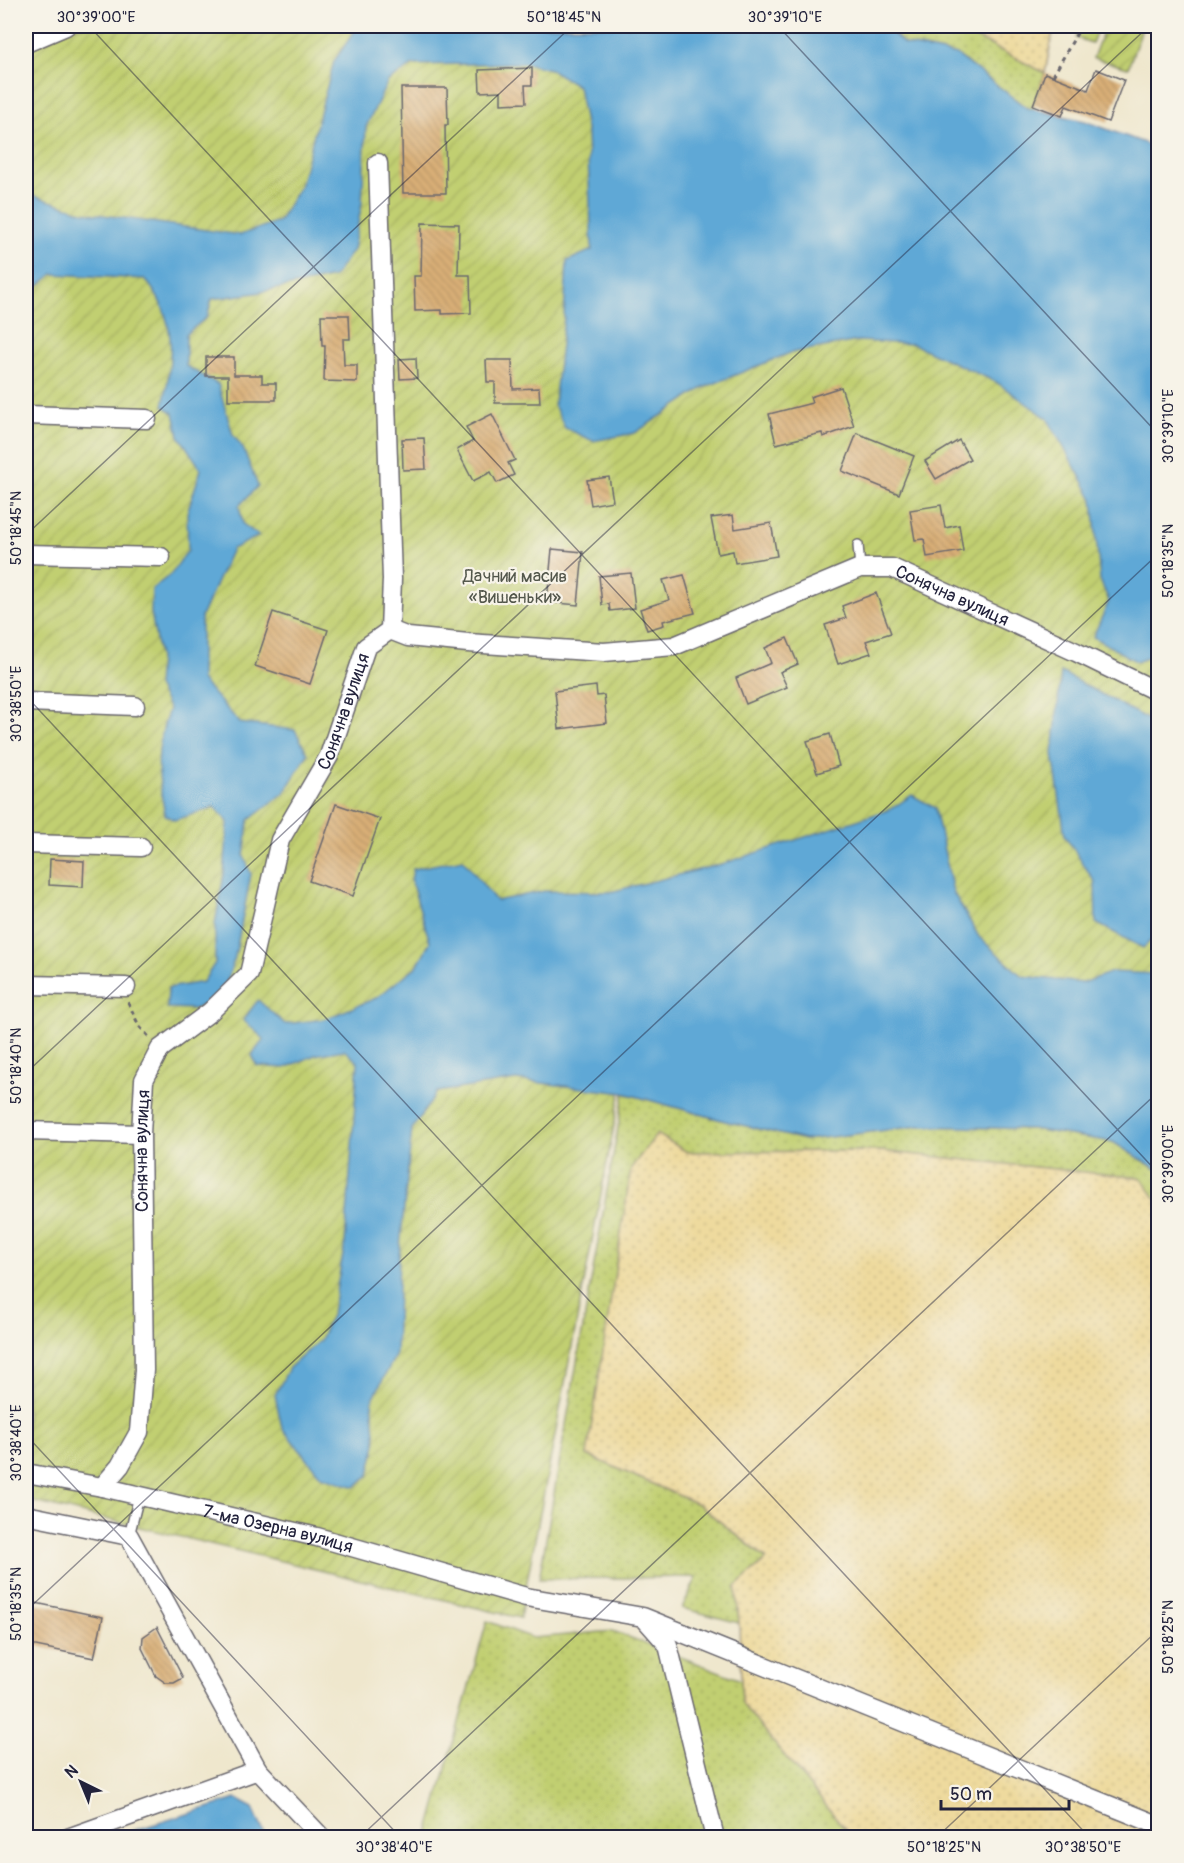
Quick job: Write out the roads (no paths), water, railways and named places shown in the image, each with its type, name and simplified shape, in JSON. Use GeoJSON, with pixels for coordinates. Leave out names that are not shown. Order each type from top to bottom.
{"type":"FeatureCollection","features":[{"type":"Feature","properties":{"kind":"street"},"geometry":{"type":"LineString","coordinates":[[26,43],[66,26]]}},
{"type":"Feature","properties":{"kind":"street"},"geometry":{"type":"LineString","coordinates":[[378,163],[392,579],[390,630]]}},
{"type":"Feature","properties":{"kind":"street"},"geometry":{"type":"LineString","coordinates":[[26,415],[147,418]]}},
{"type":"Feature","properties":{"kind":"street"},"geometry":{"type":"LineString","coordinates":[[26,554],[160,557]]}},
{"type":"Feature","properties":{"kind":"street","name":"Сонячна вулиця"},"geometry":{"type":"LineString","coordinates":[[102,1487],[120,1466],[139,1432],[144,1370],[141,1134],[144,1080],[160,1049],[210,1012],[249,974],[280,840],[329,756],[366,647],[390,630],[408,637],[604,652],[674,646],[860,568],[892,568],[1158,692]]}},
{"type":"Feature","properties":{"kind":"street"},"geometry":{"type":"LineString","coordinates":[[26,702],[135,706]]}},
{"type":"Feature","properties":{"kind":"street"},"geometry":{"type":"LineString","coordinates":[[26,844],[141,847]]}},
{"type":"Feature","properties":{"kind":"street"},"geometry":{"type":"LineString","coordinates":[[26,985],[126,987]]}},
{"type":"Feature","properties":{"kind":"street"},"geometry":{"type":"LineString","coordinates":[[26,1131],[141,1134]]}},
{"type":"Feature","properties":{"kind":"street","name":"7-ма Озерна вулиця"},"geometry":{"type":"LineString","coordinates":[[26,1473],[102,1487],[317,1537],[526,1597],[643,1617],[1158,1825]]}},
{"type":"Feature","properties":{"kind":"street"},"geometry":{"type":"LineString","coordinates":[[26,1515],[129,1536],[258,1770],[322,1838]]}},
{"type":"Feature","properties":{"kind":"street"},"geometry":{"type":"LineString","coordinates":[[643,1617],[668,1645],[715,1838]]}},
{"type":"Feature","properties":{"kind":"street"},"geometry":{"type":"LineString","coordinates":[[68,1838],[258,1770]]}},
{"type":"Feature","properties":{"kind":"lane"},"geometry":{"type":"LineString","coordinates":[[858,545],[860,568]]}},
{"type":"Feature","properties":{"kind":"lane"},"geometry":{"type":"LineString","coordinates":[[129,1536],[139,1496]]}},
{"type":"Feature","properties":{"kind":"water"},"geometry":{"type":"Polygon","coordinates":[[[358,26],[885,26],[904,44],[957,55],[1027,108],[1085,121],[1158,148],[1158,639],[1149,657],[1137,662],[1093,637],[1109,601],[1100,580],[1093,499],[1047,418],[996,382],[913,344],[858,341],[790,353],[703,388],[635,433],[593,441],[565,428],[554,405],[564,318],[567,261],[592,250],[587,134],[578,86],[550,69],[525,63],[413,65],[388,81],[366,127],[362,203],[353,250],[334,277],[256,293],[212,299],[207,317],[186,334],[186,366],[218,384],[233,435],[243,448],[258,486],[239,506],[243,524],[259,536],[232,549],[201,617],[201,680],[240,723],[295,730],[308,754],[284,793],[249,820],[244,856],[251,874],[235,957],[222,996],[195,1009],[167,1008],[168,988],[203,982],[215,963],[215,924],[224,874],[228,822],[215,807],[175,820],[165,815],[158,762],[161,737],[169,709],[157,686],[159,657],[151,612],[152,589],[171,574],[188,550],[187,513],[201,469],[179,436],[174,413],[163,406],[169,372],[170,340],[168,324],[156,294],[145,279],[53,274],[26,296],[26,193],[83,212],[240,235],[279,221],[300,186],[334,61],[358,26]]]}},
{"type":"Feature","properties":{"kind":"water"},"geometry":{"type":"Polygon","coordinates":[[[1061,672],[1158,725],[1158,934],[1143,948],[1096,923],[1095,882],[1065,836],[1053,754],[1061,672]]]}},
{"type":"Feature","properties":{"kind":"water"},"geometry":{"type":"Polygon","coordinates":[[[912,795],[935,808],[953,892],[979,937],[1022,976],[1083,983],[1112,972],[1158,974],[1158,1170],[1113,1142],[1032,1129],[920,1126],[805,1140],[624,1093],[516,1080],[437,1092],[412,1129],[399,1257],[396,1354],[372,1401],[376,1444],[369,1475],[355,1487],[321,1476],[282,1428],[275,1395],[289,1368],[320,1340],[332,1313],[345,1244],[358,1062],[344,1050],[315,1055],[285,1068],[257,1066],[252,1055],[264,1039],[243,1020],[258,1000],[285,1024],[325,1019],[376,998],[417,966],[430,942],[411,881],[413,869],[463,859],[496,901],[544,891],[610,892],[722,864],[891,809],[912,795]]]}},
{"type":"Feature","properties":{"kind":"water"},"geometry":{"type":"Polygon","coordinates":[[[236,1799],[253,1808],[266,1837],[113,1837],[236,1799]]]}},
{"type":"Feature","properties":{"kind":"park label","name":"Дачний масив «Вишеньки»"},"geometry":{"type":"Point","coordinates":[515,586]}}]}
